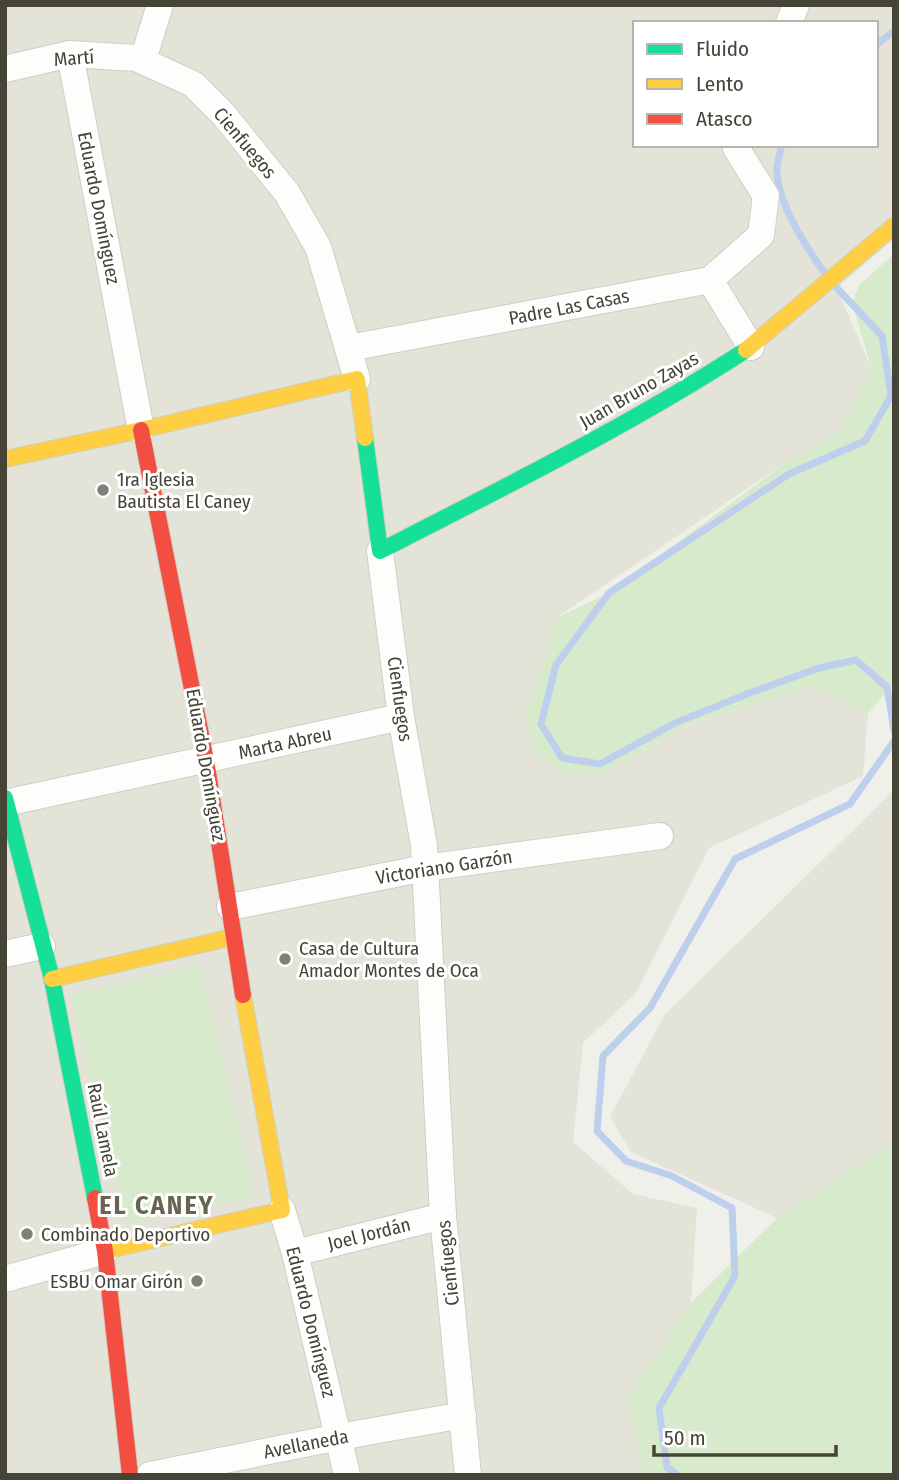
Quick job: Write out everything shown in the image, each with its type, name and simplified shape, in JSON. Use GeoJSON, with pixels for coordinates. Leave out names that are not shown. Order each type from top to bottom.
{"type":"FeatureCollection","features":[{"type":"Feature","properties":{"kind":"street"},"geometry":{"type":"LineString","coordinates":[[143,60],[160,5]]}},
{"type":"Feature","properties":{"kind":"street","name":"Martí"},"geometry":{"type":"LineString","coordinates":[[5,69],[70,54],[143,60]]}},
{"type":"Feature","properties":{"kind":"street","name":"Eduardo Domínguez"},"geometry":{"type":"LineString","coordinates":[[70,54],[206,760],[233,937],[282,1210],[295,1253],[347,1475]]}},
{"type":"Feature","properties":{"kind":"street","name":"Cienfuegos"},"geometry":{"type":"LineString","coordinates":[[143,60],[192,84],[223,114],[287,193],[317,247],[357,379],[401,718],[424,845],[443,1216],[468,1475]]}},
{"type":"Feature","properties":{"kind":"street"},"geometry":{"type":"LineString","coordinates":[[736,147],[766,196],[761,235],[710,280],[751,347]]}},
{"type":"Feature","properties":{"kind":"street","name":"Juan Bruno Zayas"},"geometry":{"type":"LineString","coordinates":[[380,551],[583,447],[685,390],[751,347],[894,226]]}},
{"type":"Feature","properties":{"kind":"street","name":"Padre Las Casas"},"geometry":{"type":"LineString","coordinates":[[349,348],[710,280]]}},
{"type":"Feature","properties":{"kind":"street"},"geometry":{"type":"LineString","coordinates":[[5,459],[357,379]]}},
{"type":"Feature","properties":{"kind":"street","name":"Marta Abreu"},"geometry":{"type":"LineString","coordinates":[[6,801],[401,718]]}},
{"type":"Feature","properties":{"kind":"street","name":"Raúl Lamela"},"geometry":{"type":"LineString","coordinates":[[6,801],[52,979],[105,1251],[130,1475]]}},
{"type":"Feature","properties":{"kind":"street","name":"Victoriano Garzón"},"geometry":{"type":"LineString","coordinates":[[230,907],[425,867],[660,836]]}},
{"type":"Feature","properties":{"kind":"street"},"geometry":{"type":"LineString","coordinates":[[52,979],[233,937]]}},
{"type":"Feature","properties":{"kind":"street"},"geometry":{"type":"LineString","coordinates":[[5,954],[42,946]]}},
{"type":"Feature","properties":{"kind":"street"},"geometry":{"type":"LineString","coordinates":[[5,1279],[105,1251],[282,1210]]}},
{"type":"Feature","properties":{"kind":"street","name":"Joel Jordán"},"geometry":{"type":"LineString","coordinates":[[295,1253],[443,1216]]}},
{"type":"Feature","properties":{"kind":"street","name":"Avellaneda"},"geometry":{"type":"LineString","coordinates":[[150,1475],[463,1415]]}},
{"type":"Feature","properties":{"kind":"shaded area"},"geometry":{"type":"Polygon","coordinates":[[[5,5],[894,5],[894,239],[837,288],[872,370],[839,431],[788,461],[556,618],[525,716],[597,776],[692,723],[812,686],[868,714],[863,776],[709,848],[636,993],[583,1043],[573,1142],[633,1194],[697,1208],[691,1303],[628,1397],[644,1475],[5,1475],[5,5]]]}},
{"type":"Feature","properties":{"kind":"shaded area"},"geometry":{"type":"Polygon","coordinates":[[[894,787],[894,1142],[777,1218],[631,1152],[610,1117],[665,1014],[893,791],[894,787]]]}},
{"type":"Feature","properties":{"kind":"green space"},"geometry":{"type":"Polygon","coordinates":[[[894,254],[894,682],[868,714],[812,686],[692,723],[597,776],[559,771],[537,755],[525,716],[556,618],[609,593],[788,461],[839,431],[872,370],[852,303],[859,285],[894,254]]]}},
{"type":"Feature","properties":{"kind":"green space"},"geometry":{"type":"Polygon","coordinates":[[[200,965],[254,1196],[126,1225],[71,997],[200,965]]]}},
{"type":"Feature","properties":{"kind":"green space"},"geometry":{"type":"Polygon","coordinates":[[[894,1142],[894,1475],[644,1475],[628,1397],[691,1303],[777,1218],[894,1142]]]}},
{"type":"Feature","properties":{"kind":"waterway"},"geometry":{"type":"LineString","coordinates":[[878,43],[894,31]]}},
{"type":"Feature","properties":{"kind":"waterway"},"geometry":{"type":"LineString","coordinates":[[782,147],[777,167],[786,208],[824,272]]}},
{"type":"Feature","properties":{"kind":"waterway"},"geometry":{"type":"LineString","coordinates":[[836,287],[882,336],[891,396],[865,441],[789,474],[609,593],[556,665],[541,724],[562,758],[600,764],[675,723],[819,668],[856,660],[887,687],[894,731]]}},
{"type":"Feature","properties":{"kind":"waterway"},"geometry":{"type":"LineString","coordinates":[[677,1475],[667,1467],[659,1408],[735,1276],[732,1208],[672,1176],[626,1161],[597,1131],[603,1056],[650,1008],[735,859],[850,804],[894,741]]}},
{"type":"Feature","properties":{"kind":"traffic: fast"},"geometry":{"type":"LineString","coordinates":[[365,438],[380,551],[611,430],[746,350]]}},
{"type":"Feature","properties":{"kind":"traffic: fast"},"geometry":{"type":"LineString","coordinates":[[5,798],[52,979],[95,1198]]}},
{"type":"Feature","properties":{"kind":"traffic: slow"},"geometry":{"type":"LineString","coordinates":[[746,350],[894,226]]}},
{"type":"Feature","properties":{"kind":"traffic: slow"},"geometry":{"type":"LineString","coordinates":[[5,459],[357,379],[365,438]]}},
{"type":"Feature","properties":{"kind":"traffic: slow"},"geometry":{"type":"LineString","coordinates":[[52,979],[233,937]]}},
{"type":"Feature","properties":{"kind":"traffic: slow"},"geometry":{"type":"LineString","coordinates":[[105,1251],[282,1210],[243,995]]}},
{"type":"Feature","properties":{"kind":"traffic: jam"},"geometry":{"type":"LineString","coordinates":[[141,430],[206,760],[243,995]]}},
{"type":"Feature","properties":{"kind":"traffic: jam"},"geometry":{"type":"LineString","coordinates":[[95,1198],[105,1251],[130,1475]]}},
{"type":"Feature","properties":{"kind":"place","name":"1ra Iglesia Bautista El Caney"},"geometry":{"type":"Point","coordinates":[103,490]}},
{"type":"Feature","properties":{"kind":"place","name":"Casa de Cultura Amador Montes de Oca"},"geometry":{"type":"Point","coordinates":[285,959]}},
{"type":"Feature","properties":{"kind":"place","name":"Combinado Deportivo"},"geometry":{"type":"Point","coordinates":[27,1234]}},
{"type":"Feature","properties":{"kind":"place","name":"ESBU Omar Girón"},"geometry":{"type":"Point","coordinates":[197,1281]}},
{"type":"Feature","properties":{"kind":"district","name":"EL CANEY"},"geometry":{"type":"Point","coordinates":[157,1205]}}]}
